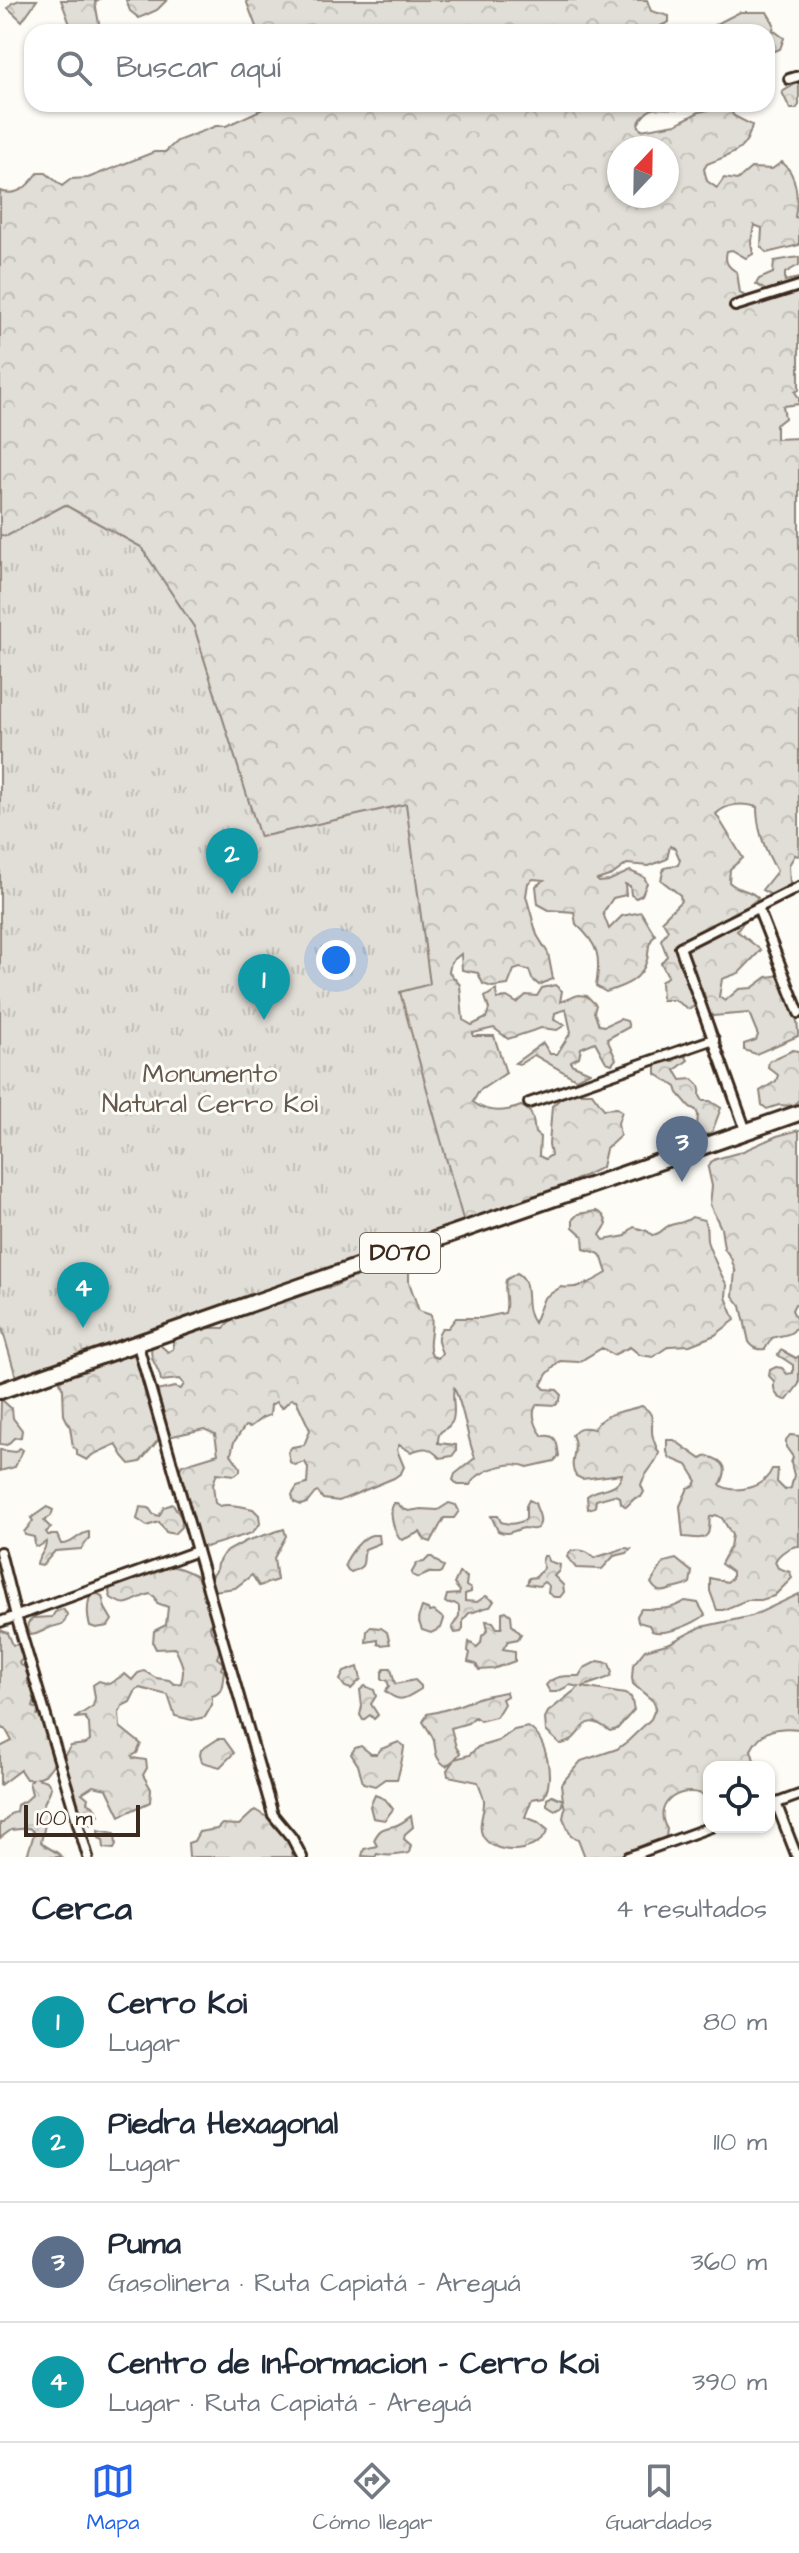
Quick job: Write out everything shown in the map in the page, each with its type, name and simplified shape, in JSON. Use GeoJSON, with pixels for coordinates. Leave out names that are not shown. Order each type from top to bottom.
{"type":"FeatureCollection","features":[{"type":"Feature","properties":{"kind":"main road","name":"D070"},"geometry":{"type":"LineString","coordinates":[[0,1391],[799,1113]]}},
{"type":"Feature","properties":{"kind":"street"},"geometry":{"type":"LineString","coordinates":[[789,79],[799,76]]}},
{"type":"Feature","properties":{"kind":"street"},"geometry":{"type":"LineString","coordinates":[[735,306],[799,286]]}},
{"type":"Feature","properties":{"kind":"street"},"geometry":{"type":"LineString","coordinates":[[746,1131],[680,947],[799,887]]}},
{"type":"Feature","properties":{"kind":"street"},"geometry":{"type":"LineString","coordinates":[[758,908],[799,1013]]}},
{"type":"Feature","properties":{"kind":"street"},"geometry":{"type":"LineString","coordinates":[[529,1103],[714,1039]]}},
{"type":"Feature","properties":{"kind":"street"},"geometry":{"type":"LineString","coordinates":[[137,1341],[273,1815],[292,1838],[302,1857]]}},
{"type":"Feature","properties":{"kind":"street"},"geometry":{"type":"LineString","coordinates":[[0,1622],[197,1551]]}},
{"type":"Feature","properties":{"kind":"street"},"geometry":{"type":"LineString","coordinates":[[0,1552],[88,1857]]}},
{"type":"Feature","properties":{"kind":"street"},"geometry":{"type":"LineString","coordinates":[[775,1804],[799,1795]]}},
{"type":"Feature","properties":{"kind":"street"},"geometry":{"type":"LineString","coordinates":[[775,1809],[797,1857]]}},
{"type":"Feature","properties":{"kind":"street"},"geometry":{"type":"LineString","coordinates":[[628,1857],[703,1830]]}},
{"type":"Feature","properties":{"kind":"green space"},"geometry":{"type":"Polygon","coordinates":[[[20,0],[37,0],[22,21],[8,8],[20,0]]]}},
{"type":"Feature","properties":{"kind":"green space"},"geometry":{"type":"Polygon","coordinates":[[[61,0],[98,0],[95,2],[99,24],[70,24],[61,0]]]}},
{"type":"Feature","properties":{"kind":"green space"},"geometry":{"type":"Polygon","coordinates":[[[126,0],[167,0],[157,10],[139,18],[130,11],[126,0]]]}},
{"type":"Feature","properties":{"kind":"green space"},"geometry":{"type":"Polygon","coordinates":[[[246,0],[647,0],[651,11],[669,16],[669,22],[665,24],[255,24],[246,0]]]}},
{"type":"Feature","properties":{"kind":"green space"},"geometry":{"type":"Polygon","coordinates":[[[740,12],[767,12],[774,24],[717,24],[740,12]]]}},
{"type":"Feature","properties":{"kind":"green space"},"geometry":{"type":"Polygon","coordinates":[[[775,31],[784,38],[780,49],[775,51],[775,31]]]}},
{"type":"Feature","properties":{"kind":"green space"},"geometry":{"type":"Polygon","coordinates":[[[799,82],[799,105],[796,109],[790,109],[782,92],[799,82]]]}},
{"type":"Feature","properties":{"kind":"green space"},"geometry":{"type":"Polygon","coordinates":[[[256,112],[647,112],[638,124],[641,130],[676,124],[699,112],[732,112],[752,125],[749,134],[746,142],[736,151],[707,164],[704,169],[707,181],[717,188],[724,178],[737,180],[751,168],[772,169],[782,162],[791,173],[797,194],[795,217],[799,218],[799,245],[767,253],[761,247],[762,228],[754,225],[751,242],[753,254],[746,258],[732,250],[727,251],[726,258],[729,266],[737,272],[740,293],[749,298],[765,290],[756,284],[759,279],[773,273],[774,261],[799,257],[799,265],[785,273],[785,281],[799,278],[799,390],[795,392],[799,404],[783,406],[785,418],[776,425],[776,439],[799,438],[799,856],[795,855],[789,865],[790,885],[773,896],[762,890],[777,871],[762,840],[757,807],[736,805],[716,814],[743,858],[730,869],[729,882],[758,898],[744,910],[748,916],[737,931],[761,950],[739,973],[722,979],[719,997],[725,1001],[739,989],[752,988],[767,977],[781,975],[795,1012],[798,1036],[756,1054],[744,1050],[744,1044],[756,1040],[758,1035],[749,1013],[713,1016],[708,1012],[704,993],[698,993],[695,1006],[689,1009],[674,1000],[662,1000],[661,982],[668,976],[661,963],[667,956],[661,940],[668,930],[662,920],[681,901],[680,895],[661,880],[664,868],[678,865],[680,860],[675,848],[670,846],[667,859],[649,866],[627,864],[612,875],[597,880],[608,881],[630,871],[644,877],[647,883],[642,895],[636,898],[631,895],[630,886],[625,884],[626,895],[613,898],[603,913],[609,929],[622,916],[641,912],[655,935],[641,973],[625,985],[606,992],[596,986],[598,959],[594,945],[576,924],[574,912],[549,910],[538,904],[536,886],[544,880],[533,879],[528,883],[526,896],[537,935],[548,953],[553,979],[539,985],[532,979],[529,970],[520,968],[514,970],[508,985],[492,987],[483,984],[478,973],[462,970],[461,954],[451,962],[449,972],[460,985],[463,1020],[472,1025],[486,1018],[489,1009],[485,997],[496,990],[497,999],[507,997],[517,1003],[526,995],[537,996],[542,988],[555,985],[562,991],[560,1002],[578,995],[587,996],[596,1005],[594,1012],[599,1025],[605,1026],[620,1019],[627,1021],[629,1027],[607,1039],[616,1059],[612,1064],[606,1062],[595,1042],[581,1048],[579,1057],[571,1064],[590,1072],[576,1079],[534,1055],[520,1064],[515,1063],[543,1043],[550,1054],[557,1054],[571,1032],[566,1009],[555,1013],[554,1020],[565,1025],[557,1030],[541,1028],[508,1039],[494,1028],[473,1033],[473,1036],[494,1036],[506,1073],[479,1091],[473,1102],[491,1110],[503,1111],[521,1106],[528,1110],[535,1133],[540,1137],[539,1156],[545,1159],[551,1155],[552,1106],[567,1093],[592,1093],[604,1109],[617,1108],[622,1111],[618,1123],[620,1136],[606,1149],[602,1167],[473,1231],[286,1278],[255,1296],[223,1300],[200,1316],[153,1324],[0,1055],[0,191],[17,191],[38,173],[46,173],[62,186],[71,179],[88,178],[154,152],[165,152],[177,141],[216,126],[226,126],[256,112]]]}},
{"type":"Feature","properties":{"kind":"green space","name":"Monumento Natural Cerro Koi"},"geometry":{"type":"Polygon","coordinates":[[[65,505],[141,547],[194,627],[260,837],[406,804],[430,984],[400,992],[464,1223],[16,1377],[0,1321],[0,535],[7,536],[65,505]]]}},
{"type":"Feature","properties":{"kind":"green space"},"geometry":{"type":"Polygon","coordinates":[[[793,1050],[799,1051],[799,1100],[792,1106],[779,1105],[767,1109],[762,1105],[760,1091],[776,1081],[778,1075],[768,1067],[769,1061],[793,1050]]]}},
{"type":"Feature","properties":{"kind":"green space"},"geometry":{"type":"Polygon","coordinates":[[[684,1054],[688,1060],[675,1070],[681,1080],[693,1079],[699,1086],[703,1101],[710,1101],[721,1108],[712,1132],[706,1135],[697,1127],[696,1110],[690,1107],[676,1087],[656,1074],[660,1062],[673,1061],[684,1054]]]}},
{"type":"Feature","properties":{"kind":"green space"},"geometry":{"type":"Polygon","coordinates":[[[799,1130],[799,1303],[792,1310],[798,1323],[791,1333],[772,1338],[765,1349],[758,1349],[749,1342],[741,1306],[733,1296],[735,1270],[710,1205],[712,1186],[708,1168],[716,1159],[799,1130]]]}},
{"type":"Feature","properties":{"kind":"green space"},"geometry":{"type":"Polygon","coordinates":[[[596,1211],[607,1224],[600,1235],[604,1240],[626,1236],[634,1227],[652,1235],[692,1217],[704,1220],[708,1244],[727,1285],[726,1297],[735,1320],[715,1335],[690,1345],[669,1346],[653,1357],[640,1355],[630,1347],[613,1355],[602,1348],[579,1362],[560,1361],[541,1385],[545,1389],[557,1390],[561,1394],[560,1400],[556,1405],[538,1404],[534,1411],[540,1433],[556,1441],[559,1456],[554,1461],[528,1467],[496,1467],[480,1474],[470,1485],[458,1485],[453,1480],[455,1474],[475,1458],[454,1388],[453,1418],[439,1434],[438,1443],[456,1445],[452,1456],[440,1458],[427,1449],[411,1452],[399,1445],[397,1450],[404,1467],[394,1478],[339,1501],[323,1499],[318,1492],[301,1505],[294,1502],[292,1495],[297,1487],[307,1484],[308,1468],[305,1462],[295,1465],[290,1462],[288,1452],[292,1447],[304,1445],[310,1430],[296,1400],[291,1399],[282,1408],[276,1402],[271,1405],[270,1415],[250,1427],[245,1426],[234,1442],[231,1454],[240,1471],[235,1475],[217,1473],[213,1484],[215,1503],[253,1509],[259,1515],[260,1524],[252,1533],[206,1547],[199,1545],[181,1491],[179,1471],[182,1465],[218,1454],[215,1434],[204,1429],[159,1439],[140,1462],[130,1464],[116,1444],[87,1460],[77,1455],[73,1447],[70,1427],[64,1415],[62,1376],[137,1355],[146,1398],[152,1409],[156,1405],[156,1391],[175,1387],[181,1389],[184,1384],[180,1379],[161,1381],[152,1355],[152,1345],[159,1344],[168,1352],[173,1349],[173,1336],[198,1329],[224,1328],[237,1314],[287,1294],[332,1287],[368,1270],[404,1264],[409,1268],[409,1282],[419,1311],[431,1315],[430,1351],[432,1356],[438,1358],[442,1353],[438,1334],[456,1318],[481,1318],[505,1313],[506,1280],[517,1273],[525,1282],[528,1309],[534,1323],[544,1298],[561,1287],[579,1286],[607,1273],[601,1255],[584,1249],[583,1236],[573,1227],[573,1219],[578,1214],[596,1211]]]}},
{"type":"Feature","properties":{"kind":"green space"},"geometry":{"type":"Polygon","coordinates":[[[781,1350],[796,1358],[799,1356],[799,1384],[787,1400],[778,1396],[774,1381],[769,1376],[770,1370],[776,1367],[787,1374],[793,1373],[793,1365],[778,1355],[781,1350]]]}},
{"type":"Feature","properties":{"kind":"green space"},"geometry":{"type":"Polygon","coordinates":[[[1,1399],[12,1409],[13,1418],[22,1430],[21,1437],[14,1438],[7,1445],[0,1444],[1,1399]]]}},
{"type":"Feature","properties":{"kind":"green space"},"geometry":{"type":"Polygon","coordinates":[[[642,1406],[652,1417],[653,1437],[659,1453],[642,1481],[644,1492],[626,1507],[620,1497],[614,1495],[596,1500],[595,1507],[588,1509],[587,1496],[613,1486],[622,1474],[582,1479],[576,1476],[572,1435],[582,1428],[594,1429],[608,1416],[642,1406]]]}},
{"type":"Feature","properties":{"kind":"green space"},"geometry":{"type":"Polygon","coordinates":[[[790,1435],[799,1436],[799,1546],[785,1551],[775,1562],[778,1568],[790,1572],[792,1578],[774,1596],[747,1600],[717,1610],[710,1591],[710,1578],[727,1582],[732,1578],[732,1572],[721,1564],[732,1535],[722,1518],[716,1515],[710,1517],[706,1536],[683,1537],[680,1506],[688,1488],[697,1481],[687,1465],[670,1458],[667,1440],[674,1440],[701,1459],[707,1456],[722,1463],[725,1470],[720,1485],[727,1488],[749,1488],[757,1485],[772,1469],[778,1469],[777,1482],[785,1490],[791,1488],[794,1475],[793,1457],[786,1447],[790,1435]]]}},
{"type":"Feature","properties":{"kind":"green space"},"geometry":{"type":"Polygon","coordinates":[[[20,1448],[23,1450],[15,1467],[0,1471],[0,1450],[15,1452],[20,1448]]]}},
{"type":"Feature","properties":{"kind":"green space"},"geometry":{"type":"Polygon","coordinates":[[[529,1500],[535,1503],[539,1515],[537,1528],[508,1533],[498,1531],[491,1516],[498,1516],[504,1523],[520,1522],[526,1519],[529,1500]]]}},
{"type":"Feature","properties":{"kind":"green space"},"geometry":{"type":"Polygon","coordinates":[[[394,1503],[409,1511],[438,1510],[449,1503],[456,1505],[459,1511],[454,1518],[444,1518],[431,1542],[425,1540],[420,1532],[402,1540],[393,1523],[394,1503]]]}},
{"type":"Feature","properties":{"kind":"green space"},"geometry":{"type":"Polygon","coordinates":[[[173,1504],[183,1520],[174,1534],[166,1532],[159,1522],[147,1526],[137,1519],[140,1507],[149,1508],[159,1516],[164,1507],[173,1504]]]}},
{"type":"Feature","properties":{"kind":"green space"},"geometry":{"type":"Polygon","coordinates":[[[47,1507],[53,1510],[44,1521],[51,1528],[46,1532],[48,1535],[57,1535],[61,1544],[89,1532],[89,1539],[81,1549],[55,1551],[42,1566],[37,1562],[46,1542],[35,1546],[34,1537],[24,1532],[33,1521],[31,1518],[47,1507]]]}},
{"type":"Feature","properties":{"kind":"green space"},"geometry":{"type":"Polygon","coordinates":[[[284,1529],[286,1536],[274,1558],[277,1580],[259,1586],[252,1575],[235,1588],[205,1592],[213,1616],[211,1631],[221,1647],[217,1658],[223,1663],[221,1669],[224,1671],[221,1690],[212,1696],[212,1705],[205,1717],[192,1720],[175,1716],[168,1695],[140,1688],[130,1702],[122,1706],[120,1727],[141,1744],[132,1756],[146,1760],[147,1768],[143,1775],[151,1789],[150,1802],[120,1816],[107,1789],[93,1786],[82,1793],[99,1815],[91,1825],[78,1816],[72,1796],[76,1795],[69,1788],[59,1756],[71,1746],[90,1741],[89,1724],[85,1717],[75,1718],[93,1706],[93,1685],[99,1681],[109,1684],[125,1674],[132,1680],[144,1671],[174,1684],[181,1683],[183,1673],[175,1648],[156,1649],[153,1643],[154,1631],[166,1625],[168,1607],[157,1603],[150,1594],[122,1603],[111,1598],[111,1586],[165,1567],[186,1571],[205,1584],[224,1553],[246,1541],[284,1529]]]}},
{"type":"Feature","properties":{"kind":"green space"},"geometry":{"type":"Polygon","coordinates":[[[372,1535],[379,1535],[380,1543],[365,1549],[362,1565],[351,1572],[345,1565],[349,1556],[372,1535]]]}},
{"type":"Feature","properties":{"kind":"green space"},"geometry":{"type":"Polygon","coordinates":[[[631,1549],[614,1556],[602,1569],[576,1568],[567,1557],[571,1551],[584,1551],[594,1558],[631,1549]]]}},
{"type":"Feature","properties":{"kind":"green space"},"geometry":{"type":"Polygon","coordinates":[[[544,1556],[560,1565],[554,1576],[563,1585],[564,1592],[560,1597],[548,1593],[549,1586],[544,1582],[539,1586],[527,1584],[529,1578],[536,1577],[544,1568],[544,1556]]]}},
{"type":"Feature","properties":{"kind":"green space"},"geometry":{"type":"Polygon","coordinates":[[[429,1557],[444,1567],[441,1573],[429,1573],[418,1578],[412,1575],[417,1563],[429,1557]]]}},
{"type":"Feature","properties":{"kind":"green space"},"geometry":{"type":"Polygon","coordinates":[[[676,1559],[692,1572],[690,1583],[665,1591],[658,1590],[651,1583],[664,1562],[676,1559]]]}},
{"type":"Feature","properties":{"kind":"green space"},"geometry":{"type":"Polygon","coordinates":[[[459,1573],[467,1577],[466,1586],[471,1589],[465,1594],[465,1601],[477,1602],[486,1596],[494,1601],[490,1607],[469,1613],[463,1620],[461,1632],[455,1633],[452,1627],[459,1616],[459,1606],[445,1602],[447,1595],[459,1594],[454,1584],[459,1573]]]}},
{"type":"Feature","properties":{"kind":"green space"},"geometry":{"type":"Polygon","coordinates":[[[96,1593],[102,1596],[112,1620],[108,1626],[90,1626],[88,1604],[90,1596],[96,1593]]]}},
{"type":"Feature","properties":{"kind":"green space"},"geometry":{"type":"Polygon","coordinates":[[[799,1594],[799,1729],[777,1729],[765,1734],[751,1750],[754,1761],[703,1761],[703,1795],[681,1793],[666,1803],[663,1819],[666,1837],[622,1855],[585,1857],[578,1839],[571,1836],[563,1818],[563,1801],[561,1807],[555,1810],[547,1805],[547,1799],[552,1795],[563,1800],[561,1784],[581,1761],[617,1749],[651,1719],[656,1707],[633,1684],[633,1665],[645,1650],[670,1643],[701,1627],[752,1616],[799,1594]]]}},
{"type":"Feature","properties":{"kind":"green space"},"geometry":{"type":"Polygon","coordinates":[[[685,1601],[698,1603],[705,1615],[664,1632],[652,1631],[649,1625],[638,1622],[641,1609],[669,1608],[685,1601]]]}},
{"type":"Feature","properties":{"kind":"green space"},"geometry":{"type":"Polygon","coordinates":[[[422,1607],[444,1619],[441,1628],[431,1633],[422,1630],[418,1619],[422,1607]]]}},
{"type":"Feature","properties":{"kind":"green space"},"geometry":{"type":"Polygon","coordinates":[[[63,1609],[67,1614],[63,1623],[31,1635],[27,1629],[33,1618],[52,1617],[63,1609]]]}},
{"type":"Feature","properties":{"kind":"green space"},"geometry":{"type":"Polygon","coordinates":[[[502,1612],[511,1615],[512,1625],[521,1634],[518,1639],[508,1641],[503,1649],[515,1651],[515,1661],[493,1669],[479,1670],[476,1664],[468,1662],[469,1642],[477,1647],[481,1643],[482,1636],[488,1630],[486,1621],[502,1628],[502,1612]]]}},
{"type":"Feature","properties":{"kind":"green space"},"geometry":{"type":"Polygon","coordinates":[[[370,1627],[387,1632],[390,1644],[378,1644],[378,1640],[366,1642],[370,1627]]]}},
{"type":"Feature","properties":{"kind":"green space"},"geometry":{"type":"Polygon","coordinates":[[[0,1630],[8,1633],[13,1645],[23,1644],[25,1656],[19,1663],[29,1668],[28,1684],[35,1695],[33,1707],[39,1710],[37,1715],[43,1717],[55,1762],[45,1775],[37,1778],[47,1781],[51,1787],[44,1804],[47,1816],[41,1842],[62,1857],[26,1857],[34,1832],[29,1828],[11,1830],[0,1838],[0,1823],[16,1812],[17,1805],[32,1794],[29,1782],[32,1779],[26,1779],[20,1770],[0,1785],[0,1747],[12,1741],[6,1730],[0,1727],[0,1630]]]}},
{"type":"Feature","properties":{"kind":"green space"},"geometry":{"type":"Polygon","coordinates":[[[598,1661],[609,1663],[610,1677],[582,1687],[625,1694],[631,1697],[634,1710],[617,1729],[610,1731],[593,1722],[568,1742],[560,1744],[546,1731],[545,1718],[548,1712],[579,1687],[570,1685],[550,1692],[546,1685],[557,1678],[579,1676],[584,1668],[598,1661]]]}},
{"type":"Feature","properties":{"kind":"green space"},"geometry":{"type":"Polygon","coordinates":[[[358,1667],[361,1679],[351,1689],[345,1687],[340,1680],[344,1672],[358,1667]]]}},
{"type":"Feature","properties":{"kind":"green space"},"geometry":{"type":"Polygon","coordinates":[[[385,1668],[391,1668],[395,1684],[415,1680],[421,1689],[403,1699],[395,1698],[385,1691],[389,1686],[387,1680],[382,1680],[385,1668]]]}},
{"type":"Feature","properties":{"kind":"green space"},"geometry":{"type":"Polygon","coordinates":[[[365,1686],[374,1690],[376,1696],[371,1704],[378,1715],[374,1719],[370,1715],[363,1720],[360,1715],[360,1690],[365,1686]]]}},
{"type":"Feature","properties":{"kind":"green space"},"geometry":{"type":"Polygon","coordinates":[[[506,1692],[507,1696],[502,1699],[504,1704],[496,1717],[480,1721],[475,1717],[468,1723],[451,1728],[460,1753],[455,1759],[498,1741],[514,1730],[528,1727],[540,1740],[547,1759],[549,1780],[544,1797],[532,1799],[525,1817],[548,1830],[536,1844],[518,1850],[499,1848],[484,1838],[481,1824],[484,1800],[478,1782],[448,1776],[447,1770],[454,1760],[446,1766],[440,1761],[433,1738],[423,1722],[427,1714],[506,1692]]]}},
{"type":"Feature","properties":{"kind":"green space"},"geometry":{"type":"Polygon","coordinates":[[[218,1739],[224,1739],[234,1753],[220,1767],[202,1762],[200,1755],[201,1750],[218,1739]]]}},
{"type":"Feature","properties":{"kind":"green space"},"geometry":{"type":"Polygon","coordinates":[[[399,1742],[404,1746],[397,1779],[385,1779],[375,1786],[363,1783],[351,1754],[355,1748],[361,1746],[371,1754],[377,1754],[381,1749],[399,1742]]]}},
{"type":"Feature","properties":{"kind":"green space"},"geometry":{"type":"Polygon","coordinates":[[[375,1795],[385,1799],[393,1809],[385,1820],[373,1818],[370,1806],[375,1795]]]}},
{"type":"Feature","properties":{"kind":"green space"},"geometry":{"type":"Polygon","coordinates":[[[255,1810],[288,1830],[293,1857],[189,1857],[188,1843],[194,1841],[199,1832],[217,1829],[222,1824],[239,1825],[255,1810]]]}},
{"type":"Feature","properties":{"kind":"green space"},"geometry":{"type":"Polygon","coordinates":[[[411,1816],[413,1827],[404,1839],[411,1845],[409,1853],[362,1856],[364,1849],[377,1846],[374,1840],[380,1831],[411,1816]]]}},
{"type":"Feature","properties":{"kind":"green space"},"geometry":{"type":"Polygon","coordinates":[[[98,1830],[115,1833],[114,1849],[104,1848],[98,1830]]]}},
{"type":"Feature","properties":{"kind":"place","name":"Piedra Hexagonal"},"geometry":{"type":"Point","coordinates":[232,894]}},
{"type":"Feature","properties":{"kind":"place","name":"Cerro Koi"},"geometry":{"type":"Point","coordinates":[264,1020]}},
{"type":"Feature","properties":{"kind":"place","name":"Puma"},"geometry":{"type":"Point","coordinates":[682,1182]}},
{"type":"Feature","properties":{"kind":"place","name":"Centro de Informacion - Cerro Koi"},"geometry":{"type":"Point","coordinates":[83,1328]}}]}
